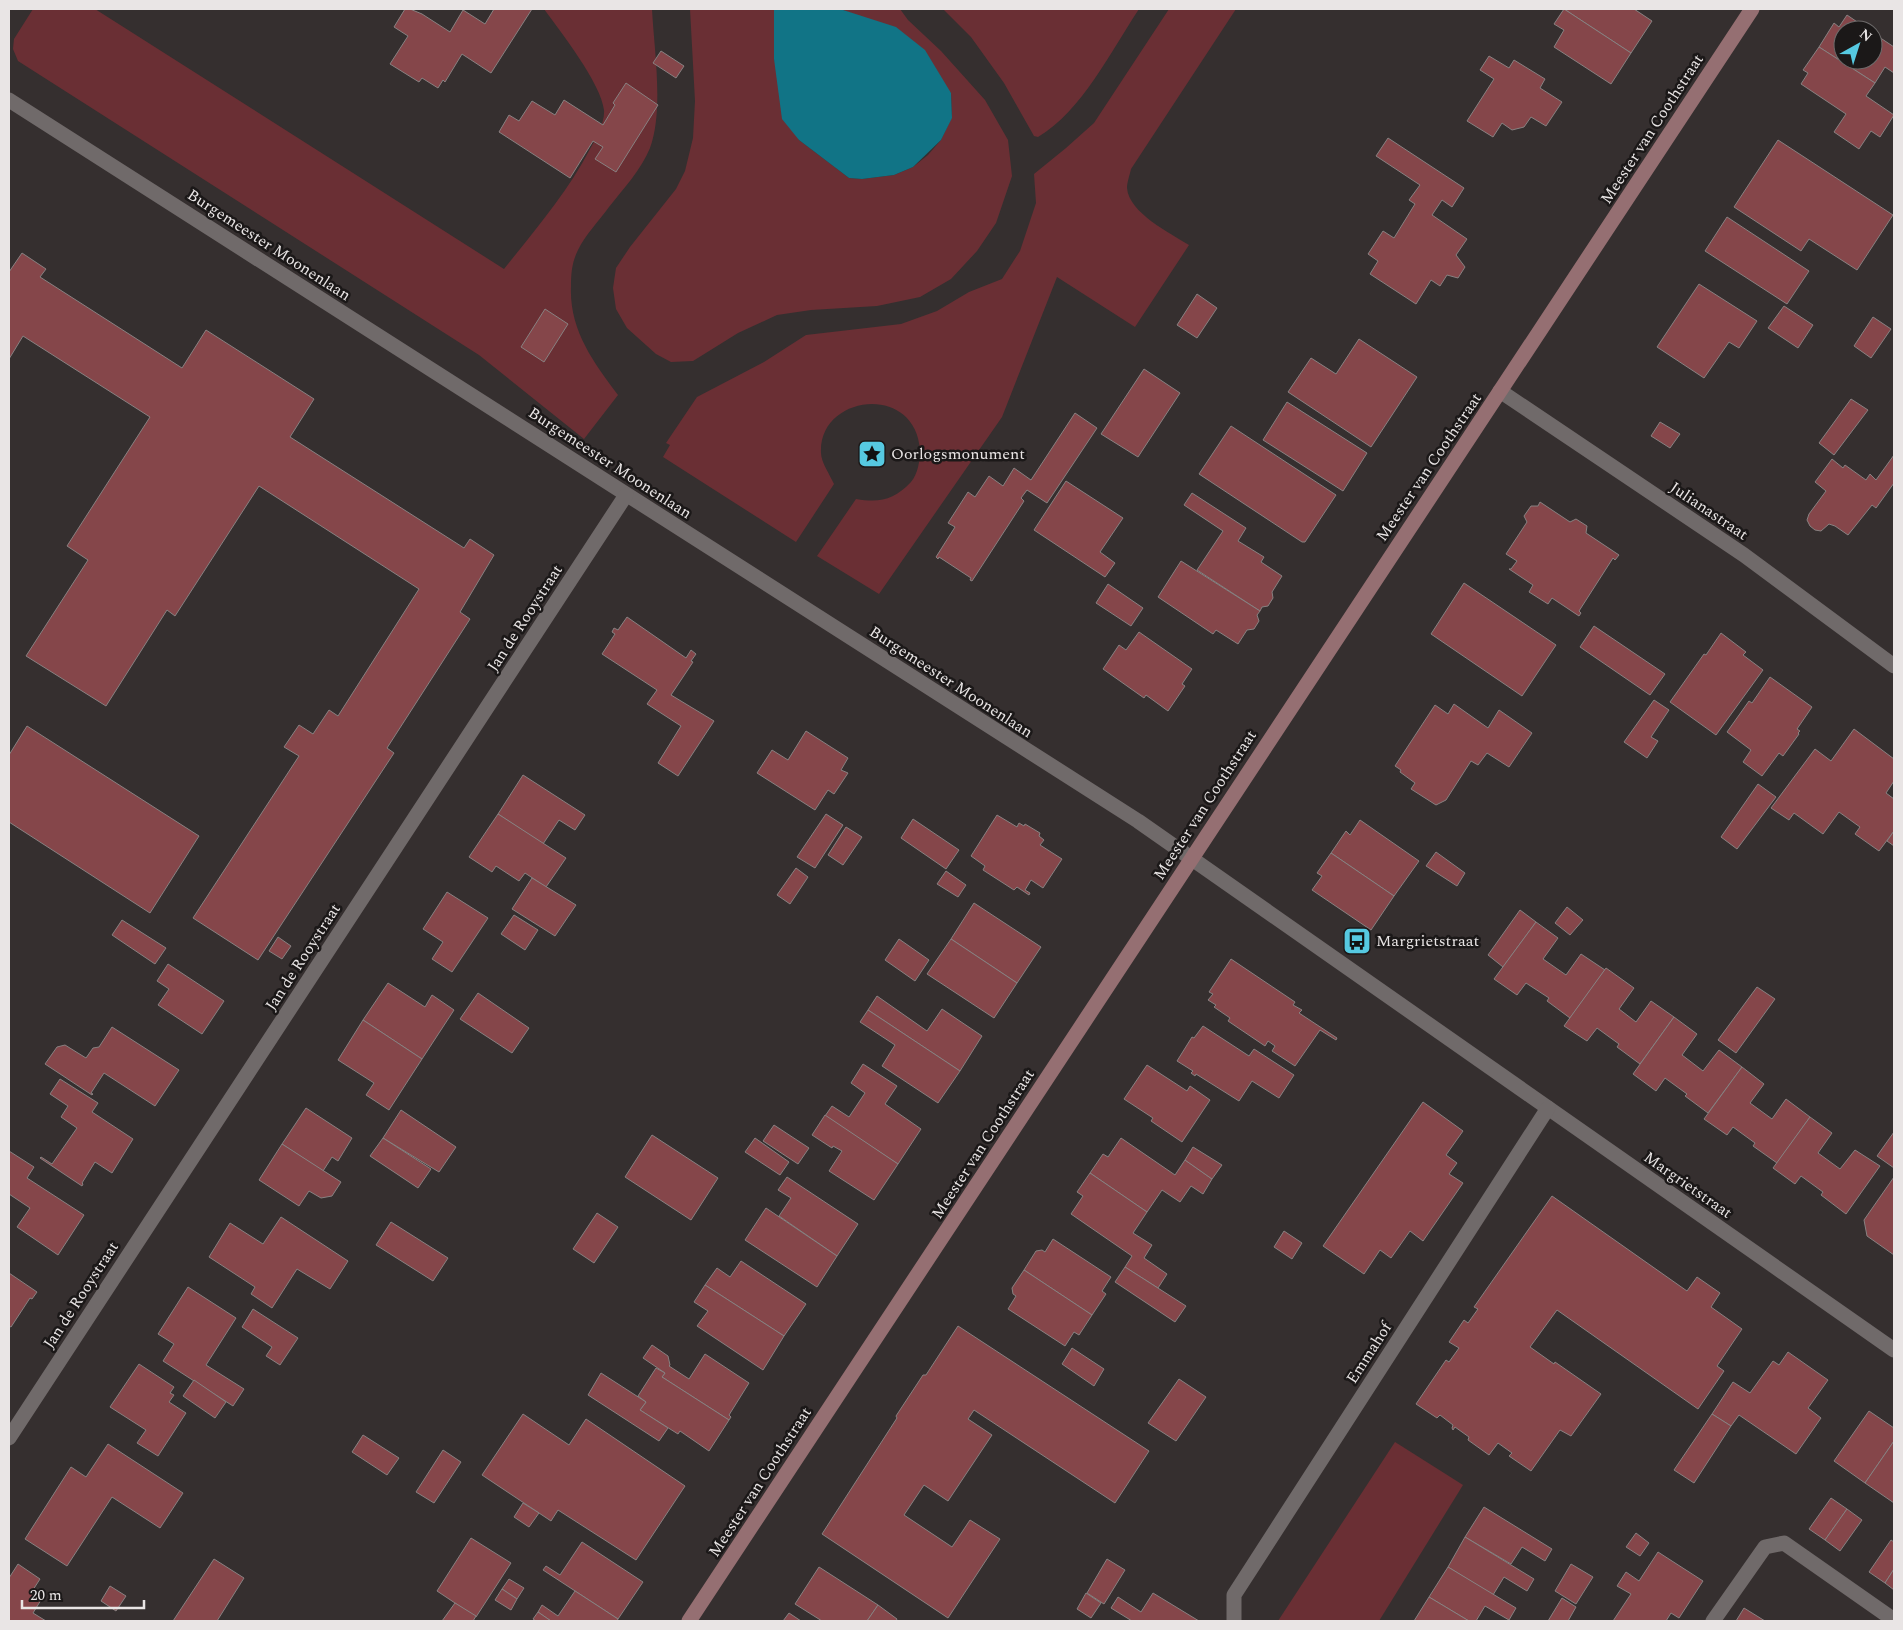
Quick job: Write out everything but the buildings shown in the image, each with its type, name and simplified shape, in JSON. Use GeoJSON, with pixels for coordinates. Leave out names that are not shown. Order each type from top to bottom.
{"type":"FeatureCollection","features":[{"type":"Feature","properties":{"kind":"street","name":"Meester van Coothstraat"},"geometry":{"type":"LineString","coordinates":[[689,1621],[1752,9]]}},
{"type":"Feature","properties":{"kind":"street","name":"Burgemeester Moonenlaan"},"geometry":{"type":"LineString","coordinates":[[9,100],[1138,821],[1190,859]]}},
{"type":"Feature","properties":{"kind":"street","name":"Julianastraat"},"geometry":{"type":"LineString","coordinates":[[1500,391],[1744,555],[1894,666]]}},
{"type":"Feature","properties":{"kind":"street","name":"Jan de Rooystraat"},"geometry":{"type":"LineString","coordinates":[[9,1438],[626,495]]}},
{"type":"Feature","properties":{"kind":"street","name":"Margrietstraat"},"geometry":{"type":"LineString","coordinates":[[1190,859],[1894,1350]]}},
{"type":"Feature","properties":{"kind":"street","name":"Emmahof"},"geometry":{"type":"LineString","coordinates":[[1234,1621],[1234,1596],[1548,1108]]}},
{"type":"Feature","properties":{"kind":"street"},"geometry":{"type":"LineString","coordinates":[[1713,1621],[1765,1547],[1784,1543],[1894,1620]]}},
{"type":"Feature","properties":{"kind":"shaded area"},"geometry":{"type":"Polygon","coordinates":[[[33,9],[95,9],[504,269],[571,181],[602,125],[604,115],[596,86],[544,9],[652,9],[657,98],[654,133],[650,148],[637,171],[584,239],[576,254],[572,272],[571,302],[578,331],[600,370],[618,395],[584,439],[479,355],[18,61],[13,49],[14,39],[33,9]]]}},
{"type":"Feature","properties":{"kind":"shaded area"},"geometry":{"type":"Polygon","coordinates":[[[690,9],[774,9],[774,59],[799,140],[849,178],[862,179],[894,175],[913,167],[928,155],[941,140],[952,117],[951,93],[856,15],[840,9],[900,9],[908,20],[941,51],[985,100],[1008,140],[1012,176],[996,223],[977,251],[951,279],[920,297],[877,306],[811,310],[777,315],[738,333],[693,361],[671,362],[656,354],[627,328],[616,309],[613,288],[616,268],[630,247],[676,189],[685,171],[693,138],[695,101],[690,9]]]}},
{"type":"Feature","properties":{"kind":"shaded area"},"geometry":{"type":"Polygon","coordinates":[[[943,9],[1139,9],[1082,96],[1054,126],[1038,137],[1034,136],[1004,83],[971,37],[943,9]]]}},
{"type":"Feature","properties":{"kind":"shaded area"},"geometry":{"type":"Polygon","coordinates":[[[1169,9],[1236,9],[1131,169],[1127,183],[1129,197],[1142,214],[1189,245],[1135,327],[1057,277],[1002,417],[879,594],[817,556],[856,499],[872,501],[886,499],[899,493],[913,479],[918,467],[920,450],[914,428],[902,414],[886,406],[868,404],[850,409],[834,418],[824,433],[821,457],[834,484],[796,542],[663,457],[670,445],[666,443],[697,397],[764,362],[806,335],[901,324],[937,311],[969,292],[1002,279],[1020,251],[1036,203],[1034,174],[1094,123],[1169,9]]]}},
{"type":"Feature","properties":{"kind":"shaded area"},"geometry":{"type":"Polygon","coordinates":[[[1395,1442],[1463,1485],[1379,1621],[1278,1621],[1395,1442]]]}},
{"type":"Feature","properties":{"kind":"water"},"geometry":{"type":"Polygon","coordinates":[[[774,9],[840,9],[896,27],[925,50],[951,93],[952,118],[941,140],[913,167],[894,175],[862,179],[849,178],[799,140],[782,119],[774,59],[774,9]]]}},
{"type":"Feature","properties":{"kind":"place","name":"Oorlogsmonument"},"geometry":{"type":"Point","coordinates":[872,454]}},
{"type":"Feature","properties":{"kind":"place","name":"Margrietstraat"},"geometry":{"type":"Point","coordinates":[1357,941]}}]}
